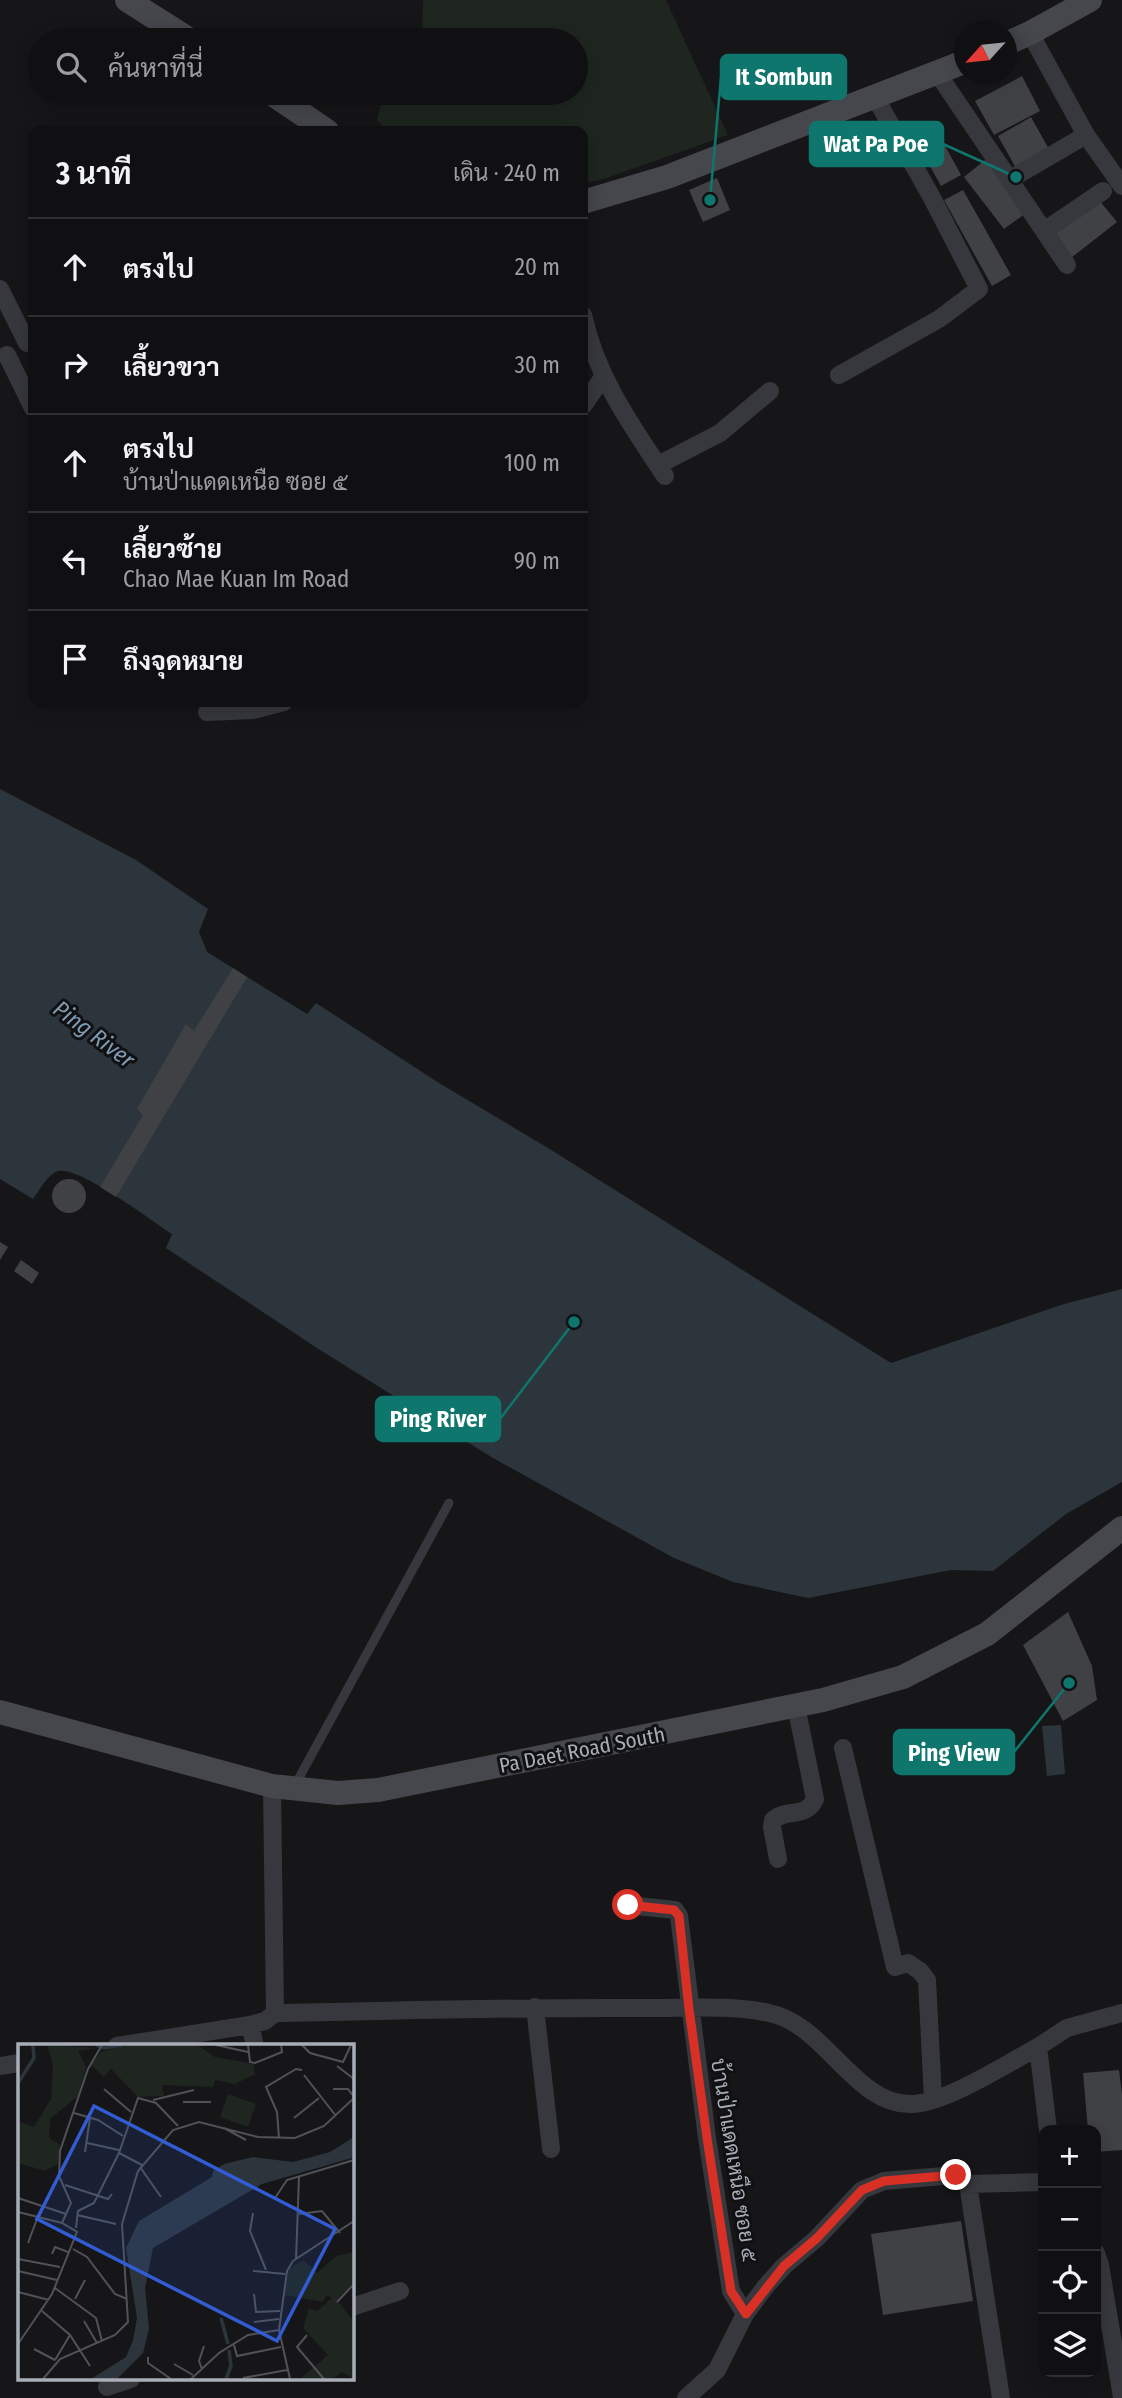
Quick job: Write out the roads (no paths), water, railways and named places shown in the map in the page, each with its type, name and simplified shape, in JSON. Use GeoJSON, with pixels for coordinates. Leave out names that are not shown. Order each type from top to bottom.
{"type":"FeatureCollection","features":[{"type":"Feature","properties":{"kind":"street"},"geometry":{"type":"LineString","coordinates":[[127,0],[171,28]]}},
{"type":"Feature","properties":{"kind":"street"},"geometry":{"type":"LineString","coordinates":[[1017,39],[1090,0]]}},
{"type":"Feature","properties":{"kind":"street"},"geometry":{"type":"LineString","coordinates":[[1030,33],[1086,135],[1122,186]]}},
{"type":"Feature","properties":{"kind":"street"},"geometry":{"type":"LineString","coordinates":[[588,201],[667,177],[954,67]]}},
{"type":"Feature","properties":{"kind":"street"},"geometry":{"type":"LineString","coordinates":[[938,74],[1067,265]]}},
{"type":"Feature","properties":{"kind":"street"},"geometry":{"type":"LineString","coordinates":[[839,375],[939,319],[979,289],[875,97]]}},
{"type":"Feature","properties":{"kind":"street"},"geometry":{"type":"LineString","coordinates":[[289,105],[320,126]]}},
{"type":"Feature","properties":{"kind":"street"},"geometry":{"type":"LineString","coordinates":[[1009,180],[1086,135]]}},
{"type":"Feature","properties":{"kind":"street"},"geometry":{"type":"LineString","coordinates":[[1044,231],[1103,191]]}},
{"type":"Feature","properties":{"kind":"street"},"geometry":{"type":"LineString","coordinates":[[0,289],[28,338]]}},
{"type":"Feature","properties":{"kind":"street"},"geometry":{"type":"LineString","coordinates":[[588,340],[617,403],[661,470],[720,433],[770,391]]}},
{"type":"Feature","properties":{"kind":"street"},"geometry":{"type":"LineString","coordinates":[[28,342],[3,357],[28,400]]}},
{"type":"Feature","properties":{"kind":"street"},"geometry":{"type":"LineString","coordinates":[[588,399],[603,377]]}},
{"type":"Feature","properties":{"kind":"street"},"geometry":{"type":"LineString","coordinates":[[207,712],[265,707]]}},
{"type":"Feature","properties":{"kind":"street","name":"Pa Daet Road South"},"geometry":{"type":"LineString","coordinates":[[0,1712],[283,1787],[338,1793],[377,1790],[796,1706],[903,1677],[987,1634],[1122,1528]]}},
{"type":"Feature","properties":{"kind":"street"},"geometry":{"type":"LineString","coordinates":[[778,1859],[773,1820],[780,1815],[807,1810],[815,1799],[796,1706]]}},
{"type":"Feature","properties":{"kind":"street"},"geometry":{"type":"LineString","coordinates":[[842,1748],[895,1966],[908,1963],[927,1980],[933,2099]]}},
{"type":"Feature","properties":{"kind":"street"},"geometry":{"type":"LineString","coordinates":[[275,2013],[283,1787]]}},
{"type":"Feature","properties":{"kind":"street","name":"บ้านป่าแดดเหนือ ซอย ๕"},"geometry":{"type":"LineString","coordinates":[[628,1905],[665,1907],[674,1910],[679,1916],[689,2009],[731,2291],[746,2314]]}},
{"type":"Feature","properties":{"kind":"street"},"geometry":{"type":"LineString","coordinates":[[535,2007],[551,2148]]}},
{"type":"Feature","properties":{"kind":"street"},"geometry":{"type":"LineString","coordinates":[[131,2044],[250,2025],[265,2021],[275,2013],[535,2007],[731,2009],[771,2013],[809,2031],[875,2094],[895,2104],[915,2104],[959,2089],[1038,2047],[1067,2028],[1122,2013]]}},
{"type":"Feature","properties":{"kind":"street"},"geometry":{"type":"LineString","coordinates":[[250,2025],[255,2044]]}},
{"type":"Feature","properties":{"kind":"street"},"geometry":{"type":"LineString","coordinates":[[1038,2047],[1047,2125]]}},
{"type":"Feature","properties":{"kind":"street"},"geometry":{"type":"LineString","coordinates":[[0,2066],[18,2063]]}},
{"type":"Feature","properties":{"kind":"street"},"geometry":{"type":"LineString","coordinates":[[962,2180],[1001,2398]]}},
{"type":"Feature","properties":{"kind":"street"},"geometry":{"type":"LineString","coordinates":[[686,2398],[717,2370],[746,2314],[784,2266],[817,2238],[862,2190],[884,2181],[1038,2182]]}},
{"type":"Feature","properties":{"kind":"street"},"geometry":{"type":"LineString","coordinates":[[1101,2271],[1122,2397]]}},
{"type":"Feature","properties":{"kind":"street"},"geometry":{"type":"LineString","coordinates":[[354,2305],[400,2291]]}},
{"type":"Feature","properties":{"kind":"street"},"geometry":{"type":"LineString","coordinates":[[107,2388],[128,2380]]}},
{"type":"Feature","properties":{"kind":"lane"},"geometry":{"type":"LineString","coordinates":[[283,1787],[449,1503]]}},
{"type":"Feature","properties":{"kind":"water"},"geometry":{"type":"Polygon","coordinates":[[[0,789],[136,860],[208,909],[199,932],[207,952],[307,1014],[316,1003],[439,1083],[548,1148],[891,1363],[1064,1304],[1122,1289],[1122,1482],[1066,1514],[993,1571],[951,1570],[808,1598],[733,1582],[674,1558],[493,1458],[317,1348],[166,1248],[172,1234],[98,1185],[68,1172],[58,1171],[47,1179],[33,1199],[0,1179],[0,789]]]}},
{"type":"Feature","properties":{"kind":"water"},"geometry":{"type":"Polygon","coordinates":[[[1061,1725],[1065,1774],[1047,1776],[1042,1726],[1061,1725]]]}},
{"type":"Feature","properties":{"kind":"place","name":"Wat Pa Poe"},"geometry":{"type":"Point","coordinates":[1016,177]}},
{"type":"Feature","properties":{"kind":"place","name":"It Sombun"},"geometry":{"type":"Point","coordinates":[710,200]}},
{"type":"Feature","properties":{"kind":"place","name":"Ping River"},"geometry":{"type":"Point","coordinates":[574,1322]}},
{"type":"Feature","properties":{"kind":"place","name":"Ping View"},"geometry":{"type":"Point","coordinates":[1069,1683]}}]}
